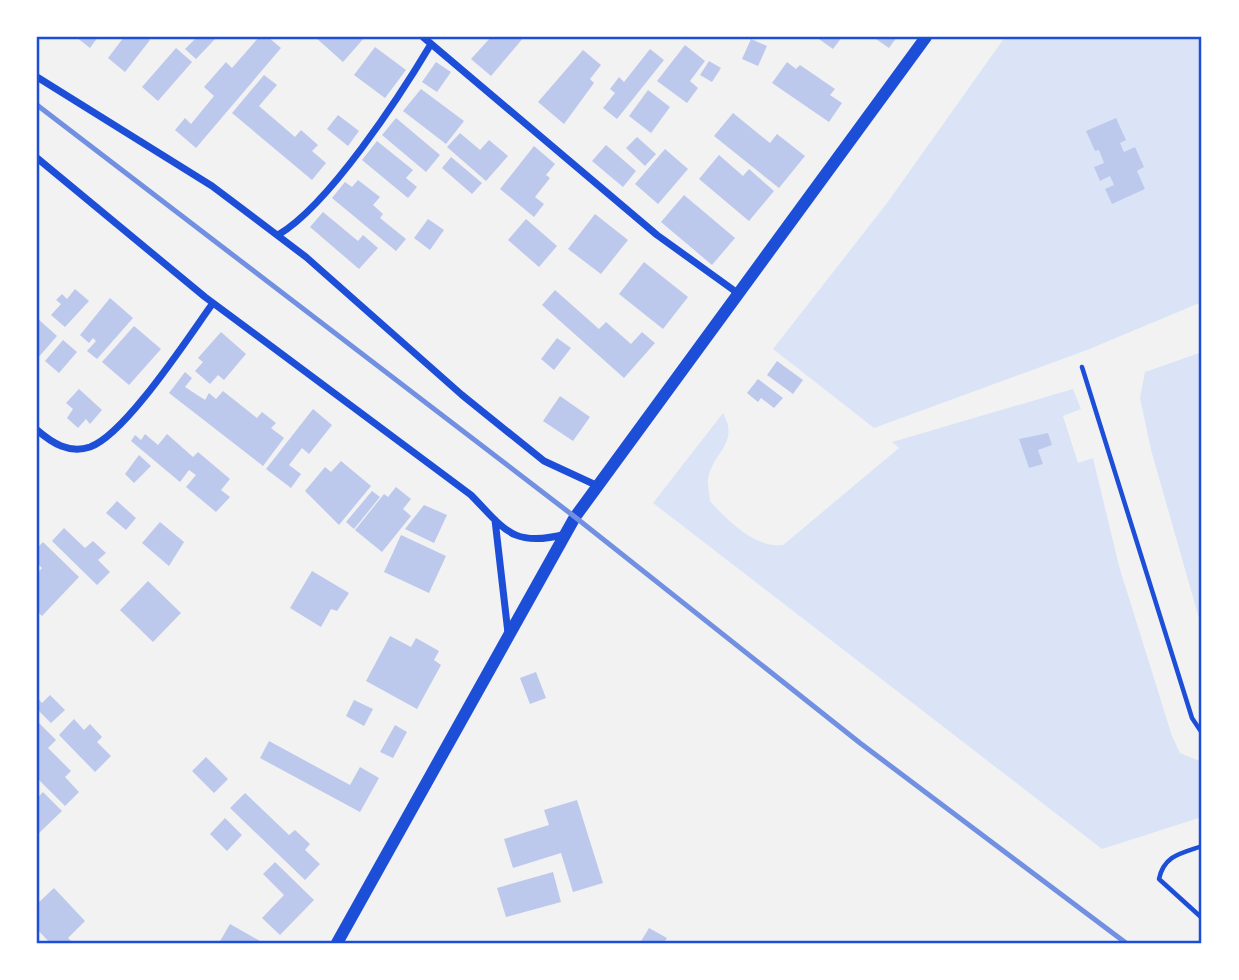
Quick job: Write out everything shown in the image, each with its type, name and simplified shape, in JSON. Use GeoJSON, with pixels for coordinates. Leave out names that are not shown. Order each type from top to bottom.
{"type":"FeatureCollection","features":[{"type":"Feature","properties":{"kind":"street"},"geometry":{"type":"LineString","coordinates":[[423,37],[657,235],[739,294]]}},
{"type":"Feature","properties":{"kind":"street"},"geometry":{"type":"LineString","coordinates":[[337,943],[575,517],[926,37]]}},
{"type":"Feature","properties":{"kind":"street"},"geometry":{"type":"LineString","coordinates":[[278,235],[302,218],[324,193],[405,87],[431,44]]}},
{"type":"Feature","properties":{"kind":"street"},"geometry":{"type":"LineString","coordinates":[[37,77],[212,186],[278,235],[462,396],[544,461],[598,486]]}},
{"type":"Feature","properties":{"kind":"street"},"geometry":{"type":"LineString","coordinates":[[37,158],[87,202],[213,303],[441,472],[505,529],[525,540],[543,540],[566,534]]}},
{"type":"Feature","properties":{"kind":"street"},"geometry":{"type":"LineString","coordinates":[[37,430],[59,446],[72,450],[90,447],[105,439],[139,401],[213,303]]}},
{"type":"Feature","properties":{"kind":"street"},"geometry":{"type":"LineString","coordinates":[[495,519],[508,638]]}},
{"type":"Feature","properties":{"kind":"path"},"geometry":{"type":"LineString","coordinates":[[1082,367],[1192,718],[1202,733]]}},
{"type":"Feature","properties":{"kind":"path"},"geometry":{"type":"LineString","coordinates":[[1202,846],[1172,856],[1161,866],[1159,879],[1202,918]]}},
{"type":"Feature","properties":{"kind":"path"},"geometry":{"type":"LineString","coordinates":[[1194,911],[1202,908]]}},
{"type":"Feature","properties":{"kind":"shaded area"},"geometry":{"type":"Polygon","coordinates":[[[1005,37],[1202,37],[1202,302],[1087,350],[874,428],[773,349],[887,203],[1005,37]]]}},
{"type":"Feature","properties":{"kind":"shaded area"},"geometry":{"type":"Polygon","coordinates":[[[1202,352],[1202,629],[1151,450],[1140,398],[1145,372],[1202,352]]]}},
{"type":"Feature","properties":{"kind":"shaded area"},"geometry":{"type":"Polygon","coordinates":[[[1073,389],[1081,409],[1063,416],[1078,463],[1093,458],[1119,566],[1172,736],[1180,753],[1202,762],[1202,817],[1102,849],[653,503],[723,413],[729,432],[708,479],[710,501],[743,532],[763,542],[783,545],[899,448],[892,442],[1073,389]]]}},
{"type":"Feature","properties":{"kind":"building"},"geometry":{"type":"Polygon","coordinates":[[[76,37],[98,37],[90,48],[76,37]]]}},
{"type":"Feature","properties":{"kind":"building"},"geometry":{"type":"Polygon","coordinates":[[[124,37],[146,37],[150,40],[125,72],[108,58],[124,37]]]}},
{"type":"Feature","properties":{"kind":"building"},"geometry":{"type":"Polygon","coordinates":[[[197,37],[217,37],[196,59],[185,49],[197,37]]]}},
{"type":"Feature","properties":{"kind":"building"},"geometry":{"type":"Polygon","coordinates":[[[259,37],[268,37],[281,48],[196,148],[175,130],[185,118],[191,124],[214,96],[204,87],[226,62],[232,68],[259,37]]]}},
{"type":"Feature","properties":{"kind":"building"},"geometry":{"type":"Polygon","coordinates":[[[315,37],[365,37],[343,62],[315,37]]]}},
{"type":"Feature","properties":{"kind":"building"},"geometry":{"type":"Polygon","coordinates":[[[491,37],[524,37],[491,76],[471,59],[491,37]]]}},
{"type":"Feature","properties":{"kind":"building"},"geometry":{"type":"Polygon","coordinates":[[[816,37],[842,37],[833,49],[816,37]]]}},
{"type":"Feature","properties":{"kind":"building"},"geometry":{"type":"Polygon","coordinates":[[[873,37],[897,37],[889,48],[873,37]]]}},
{"type":"Feature","properties":{"kind":"building"},"geometry":{"type":"Polygon","coordinates":[[[751,39],[767,46],[758,66],[742,59],[751,39]]]}},
{"type":"Feature","properties":{"kind":"building"},"geometry":{"type":"Polygon","coordinates":[[[685,45],[705,61],[690,81],[698,88],[687,103],[657,81],[685,45]]]}},
{"type":"Feature","properties":{"kind":"building"},"geometry":{"type":"Polygon","coordinates":[[[375,47],[406,70],[385,98],[354,75],[375,47]]]}},
{"type":"Feature","properties":{"kind":"building"},"geometry":{"type":"Polygon","coordinates":[[[176,48],[192,62],[158,101],[142,87],[176,48]]]}},
{"type":"Feature","properties":{"kind":"building"},"geometry":{"type":"Polygon","coordinates":[[[650,49],[664,60],[617,119],[603,108],[615,93],[610,89],[619,77],[624,82],[650,49]]]}},
{"type":"Feature","properties":{"kind":"building"},"geometry":{"type":"Polygon","coordinates":[[[583,50],[601,65],[590,79],[594,83],[564,124],[538,102],[583,50]]]}},
{"type":"Feature","properties":{"kind":"building"},"geometry":{"type":"Polygon","coordinates":[[[709,61],[721,68],[712,82],[700,75],[709,61]]]}},
{"type":"Feature","properties":{"kind":"building"},"geometry":{"type":"Polygon","coordinates":[[[436,62],[451,72],[437,92],[422,82],[436,62]]]}},
{"type":"Feature","properties":{"kind":"building"},"geometry":{"type":"Polygon","coordinates":[[[787,62],[796,69],[800,65],[835,89],[830,95],[842,103],[829,122],[772,83],[787,62]]]}},
{"type":"Feature","properties":{"kind":"building"},"geometry":{"type":"Polygon","coordinates":[[[264,75],[277,85],[259,106],[295,137],[301,130],[318,145],[312,151],[326,163],[312,180],[232,113],[264,75]]]}},
{"type":"Feature","properties":{"kind":"building"},"geometry":{"type":"Polygon","coordinates":[[[421,89],[464,121],[446,144],[403,111],[421,89]]]}},
{"type":"Feature","properties":{"kind":"building"},"geometry":{"type":"Polygon","coordinates":[[[648,90],[670,107],[651,133],[629,116],[648,90]]]}},
{"type":"Feature","properties":{"kind":"building"},"geometry":{"type":"Polygon","coordinates":[[[733,113],[770,143],[777,134],[805,156],[779,188],[714,136],[733,113]]]}},
{"type":"Feature","properties":{"kind":"building"},"geometry":{"type":"Polygon","coordinates":[[[338,115],[359,131],[348,146],[327,129],[338,115]]]}},
{"type":"Feature","properties":{"kind":"building"},"geometry":{"type":"Polygon","coordinates":[[[396,118],[440,155],[426,172],[382,135],[396,118]]]}},
{"type":"Feature","properties":{"kind":"building"},"geometry":{"type":"Polygon","coordinates":[[[1116,118],[1126,140],[1120,143],[1124,152],[1135,147],[1144,167],[1137,171],[1145,189],[1112,204],[1105,189],[1114,185],[1110,176],[1100,181],[1094,167],[1104,163],[1086,131],[1116,118]]]}},
{"type":"Feature","properties":{"kind":"building"},"geometry":{"type":"Polygon","coordinates":[[[460,133],[480,150],[489,140],[508,156],[486,181],[447,147],[460,133]]]}},
{"type":"Feature","properties":{"kind":"building"},"geometry":{"type":"Polygon","coordinates":[[[637,137],[656,154],[645,166],[626,148],[637,137]]]}},
{"type":"Feature","properties":{"kind":"building"},"geometry":{"type":"Polygon","coordinates":[[[377,141],[413,170],[406,178],[417,187],[408,198],[362,160],[377,141]]]}},
{"type":"Feature","properties":{"kind":"building"},"geometry":{"type":"Polygon","coordinates":[[[606,145],[636,171],[623,187],[592,161],[606,145]]]}},
{"type":"Feature","properties":{"kind":"building"},"geometry":{"type":"Polygon","coordinates":[[[534,146],[555,164],[546,175],[550,178],[535,197],[544,204],[534,217],[500,189],[534,146]]]}},
{"type":"Feature","properties":{"kind":"building"},"geometry":{"type":"Polygon","coordinates":[[[665,149],[688,169],[658,204],[635,184],[665,149]]]}},
{"type":"Feature","properties":{"kind":"building"},"geometry":{"type":"Polygon","coordinates":[[[719,155],[743,176],[749,169],[774,191],[749,221],[699,179],[719,155]]]}},
{"type":"Feature","properties":{"kind":"building"},"geometry":{"type":"Polygon","coordinates":[[[451,157],[482,183],[472,194],[442,168],[451,157]]]}},
{"type":"Feature","properties":{"kind":"building"},"geometry":{"type":"Polygon","coordinates":[[[358,180],[380,197],[373,205],[383,214],[380,218],[406,239],[396,251],[332,198],[345,182],[352,187],[358,180]]]}},
{"type":"Feature","properties":{"kind":"building"},"geometry":{"type":"Polygon","coordinates":[[[684,195],[735,238],[712,265],[661,222],[684,195]]]}},
{"type":"Feature","properties":{"kind":"building"},"geometry":{"type":"Polygon","coordinates":[[[323,212],[358,241],[363,235],[378,248],[359,269],[310,227],[323,212]]]}},
{"type":"Feature","properties":{"kind":"building"},"geometry":{"type":"Polygon","coordinates":[[[595,214],[628,240],[601,274],[568,249],[595,214]]]}},
{"type":"Feature","properties":{"kind":"building"},"geometry":{"type":"Polygon","coordinates":[[[428,219],[444,230],[430,250],[414,238],[428,219]]]}},
{"type":"Feature","properties":{"kind":"building"},"geometry":{"type":"Polygon","coordinates":[[[526,219],[557,246],[539,267],[508,240],[526,219]]]}},
{"type":"Feature","properties":{"kind":"building"},"geometry":{"type":"Polygon","coordinates":[[[644,262],[688,297],[663,329],[619,294],[644,262]]]}},
{"type":"Feature","properties":{"kind":"building"},"geometry":{"type":"Polygon","coordinates":[[[75,289],[89,301],[65,327],[51,315],[61,304],[56,300],[62,294],[67,299],[75,289]]]}},
{"type":"Feature","properties":{"kind":"building"},"geometry":{"type":"Polygon","coordinates":[[[555,290],[599,329],[606,322],[631,344],[642,332],[655,343],[624,378],[542,305],[555,290]]]}},
{"type":"Feature","properties":{"kind":"building"},"geometry":{"type":"Polygon","coordinates":[[[110,298],[133,318],[97,359],[87,351],[96,341],[93,338],[89,343],[80,335],[110,298]]]}},
{"type":"Feature","properties":{"kind":"building"},"geometry":{"type":"Polygon","coordinates":[[[37,318],[57,336],[37,359],[37,318]]]}},
{"type":"Feature","properties":{"kind":"building"},"geometry":{"type":"Polygon","coordinates":[[[134,326],[161,349],[129,385],[102,362],[134,326]]]}},
{"type":"Feature","properties":{"kind":"building"},"geometry":{"type":"Polygon","coordinates":[[[221,332],[246,354],[224,380],[218,375],[210,384],[195,371],[203,362],[198,358],[221,332]]]}},
{"type":"Feature","properties":{"kind":"building"},"geometry":{"type":"Polygon","coordinates":[[[557,338],[571,348],[554,370],[541,359],[557,338]]]}},
{"type":"Feature","properties":{"kind":"building"},"geometry":{"type":"Polygon","coordinates":[[[63,340],[77,352],[59,373],[45,361],[63,340]]]}},
{"type":"Feature","properties":{"kind":"building"},"geometry":{"type":"Polygon","coordinates":[[[777,361],[803,380],[793,394],[767,375],[777,361]]]}},
{"type":"Feature","properties":{"kind":"building"},"geometry":{"type":"Polygon","coordinates":[[[185,372],[192,378],[185,387],[205,400],[209,393],[216,399],[223,391],[257,418],[262,412],[276,423],[271,428],[284,438],[263,466],[169,393],[185,372]]]}},
{"type":"Feature","properties":{"kind":"building"},"geometry":{"type":"Polygon","coordinates":[[[758,379],[783,398],[774,408],[761,398],[758,402],[747,393],[758,379]]]}},
{"type":"Feature","properties":{"kind":"building"},"geometry":{"type":"Polygon","coordinates":[[[79,389],[102,410],[90,424],[86,419],[78,428],[67,418],[73,409],[66,403],[79,389]]]}},
{"type":"Feature","properties":{"kind":"building"},"geometry":{"type":"Polygon","coordinates":[[[560,396],[590,417],[573,441],[543,421],[560,396]]]}},
{"type":"Feature","properties":{"kind":"building"},"geometry":{"type":"Polygon","coordinates":[[[313,409],[332,425],[309,454],[302,448],[289,465],[301,474],[291,488],[266,469],[313,409]]]}},
{"type":"Feature","properties":{"kind":"building"},"geometry":{"type":"Polygon","coordinates":[[[1048,433],[1052,445],[1038,450],[1043,464],[1029,468],[1019,439],[1048,433]]]}},
{"type":"Feature","properties":{"kind":"building"},"geometry":{"type":"Polygon","coordinates":[[[145,434],[158,445],[167,434],[193,457],[198,452],[230,479],[221,490],[230,497],[216,512],[186,487],[196,475],[189,470],[180,482],[131,441],[135,435],[141,440],[145,434]]]}},
{"type":"Feature","properties":{"kind":"building"},"geometry":{"type":"Polygon","coordinates":[[[139,455],[151,466],[134,483],[125,474],[139,455]]]}},
{"type":"Feature","properties":{"kind":"building"},"geometry":{"type":"Polygon","coordinates":[[[341,461],[371,486],[339,525],[305,491],[325,467],[331,472],[341,461]]]}},
{"type":"Feature","properties":{"kind":"building"},"geometry":{"type":"Polygon","coordinates":[[[396,487],[411,499],[403,509],[411,516],[382,552],[355,530],[384,494],[388,497],[396,487]]]}},
{"type":"Feature","properties":{"kind":"building"},"geometry":{"type":"Polygon","coordinates":[[[372,491],[380,497],[354,529],[346,522],[372,491]]]}},
{"type":"Feature","properties":{"kind":"building"},"geometry":{"type":"Polygon","coordinates":[[[117,501],[136,518],[126,530],[106,513],[117,501]]]}},
{"type":"Feature","properties":{"kind":"building"},"geometry":{"type":"Polygon","coordinates":[[[424,505],[447,515],[434,543],[405,529],[424,505]]]}},
{"type":"Feature","properties":{"kind":"building"},"geometry":{"type":"Polygon","coordinates":[[[160,522],[184,542],[169,566],[142,543],[160,522]]]}},
{"type":"Feature","properties":{"kind":"building"},"geometry":{"type":"Polygon","coordinates":[[[64,528],[85,548],[93,541],[106,553],[98,560],[110,572],[97,585],[52,541],[64,528]]]}},
{"type":"Feature","properties":{"kind":"building"},"geometry":{"type":"Polygon","coordinates":[[[401,535],[446,556],[429,593],[384,572],[401,535]]]}},
{"type":"Feature","properties":{"kind":"building"},"geometry":{"type":"Polygon","coordinates":[[[43,542],[79,577],[42,616],[37,611],[37,574],[42,568],[37,563],[37,548],[43,542]]]}},
{"type":"Feature","properties":{"kind":"building"},"geometry":{"type":"Polygon","coordinates":[[[312,571],[349,593],[337,611],[331,609],[321,627],[290,608],[312,571]]]}},
{"type":"Feature","properties":{"kind":"building"},"geometry":{"type":"Polygon","coordinates":[[[148,581],[181,613],[153,642],[120,610],[148,581]]]}},
{"type":"Feature","properties":{"kind":"building"},"geometry":{"type":"Polygon","coordinates":[[[390,636],[411,647],[416,638],[439,651],[434,660],[441,665],[417,709],[366,681],[390,636]]]}},
{"type":"Feature","properties":{"kind":"building"},"geometry":{"type":"Polygon","coordinates":[[[536,672],[546,698],[530,704],[520,678],[536,672]]]}},
{"type":"Feature","properties":{"kind":"building"},"geometry":{"type":"Polygon","coordinates":[[[50,695],[65,710],[51,723],[39,711],[37,714],[37,697],[42,703],[50,695]]]}},
{"type":"Feature","properties":{"kind":"building"},"geometry":{"type":"Polygon","coordinates":[[[354,700],[373,709],[364,726],[346,716],[354,700]]]}},
{"type":"Feature","properties":{"kind":"building"},"geometry":{"type":"Polygon","coordinates":[[[74,719],[84,730],[90,724],[102,737],[97,742],[111,756],[95,772],[59,735],[74,719]]]}},
{"type":"Feature","properties":{"kind":"building"},"geometry":{"type":"Polygon","coordinates":[[[37,721],[56,740],[48,748],[71,771],[65,777],[79,792],[65,806],[37,778],[37,721]]]}},
{"type":"Feature","properties":{"kind":"building"},"geometry":{"type":"Polygon","coordinates":[[[395,725],[407,732],[393,758],[380,752],[395,725]]]}},
{"type":"Feature","properties":{"kind":"building"},"geometry":{"type":"Polygon","coordinates":[[[269,741],[350,785],[360,767],[379,778],[360,812],[260,758],[269,741]]]}},
{"type":"Feature","properties":{"kind":"building"},"geometry":{"type":"Polygon","coordinates":[[[206,757],[228,779],[214,793],[192,771],[206,757]]]}},
{"type":"Feature","properties":{"kind":"building"},"geometry":{"type":"Polygon","coordinates":[[[43,792],[62,811],[38,834],[37,798],[43,792]]]}},
{"type":"Feature","properties":{"kind":"building"},"geometry":{"type":"Polygon","coordinates":[[[245,793],[289,835],[295,830],[310,844],[305,850],[320,864],[305,880],[230,808],[245,793]]]}},
{"type":"Feature","properties":{"kind":"building"},"geometry":{"type":"Polygon","coordinates":[[[577,800],[603,883],[573,892],[561,853],[513,868],[504,839],[549,825],[544,810],[577,800]]]}},
{"type":"Feature","properties":{"kind":"building"},"geometry":{"type":"Polygon","coordinates":[[[225,818],[242,835],[227,851],[210,834],[225,818]]]}},
{"type":"Feature","properties":{"kind":"building"},"geometry":{"type":"Polygon","coordinates":[[[275,862],[314,900],[280,935],[262,918],[284,895],[263,874],[275,862]]]}},
{"type":"Feature","properties":{"kind":"building"},"geometry":{"type":"Polygon","coordinates":[[[553,872],[561,902],[506,917],[497,888],[553,872]]]}},
{"type":"Feature","properties":{"kind":"building"},"geometry":{"type":"Polygon","coordinates":[[[54,888],[85,921],[68,938],[73,943],[50,943],[37,929],[37,904],[54,888]]]}},
{"type":"Feature","properties":{"kind":"building"},"geometry":{"type":"Polygon","coordinates":[[[230,924],[260,941],[259,943],[219,943],[230,924]]]}},
{"type":"Feature","properties":{"kind":"building"},"geometry":{"type":"Polygon","coordinates":[[[649,928],[667,938],[664,943],[640,943],[649,928]]]}},
{"type":"Feature","properties":{"kind":"railway"},"geometry":{"type":"LineString","coordinates":[[37,105],[575,517],[860,743],[1126,943]]}}]}
